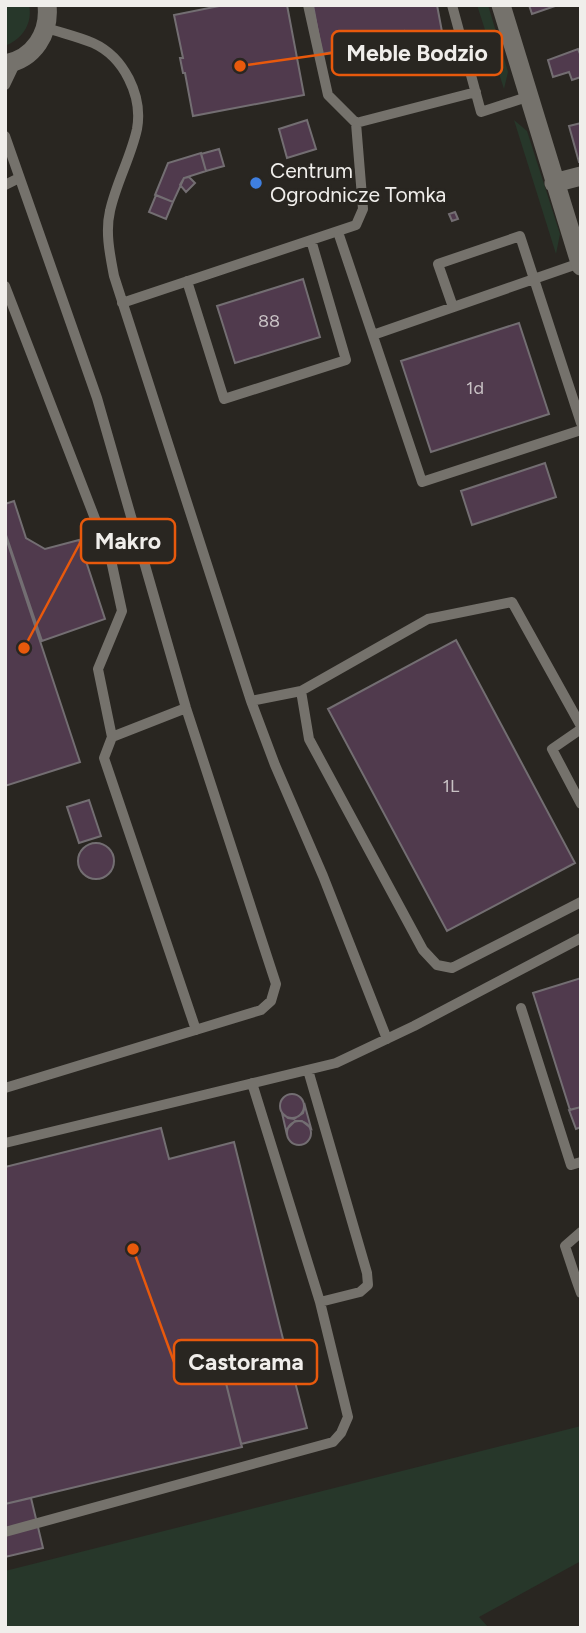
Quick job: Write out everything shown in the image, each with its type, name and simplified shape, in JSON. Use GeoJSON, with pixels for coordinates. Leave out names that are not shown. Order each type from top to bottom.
{"type":"FeatureCollection","features":[{"type":"Feature","properties":{"kind":"street"},"geometry":{"type":"LineString","coordinates":[[11,63],[34,50],[47,28],[47,5]]}},
{"type":"Feature","properties":{"kind":"street"},"geometry":{"type":"LineString","coordinates":[[501,5],[580,265]]}},
{"type":"Feature","properties":{"kind":"street"},"geometry":{"type":"LineString","coordinates":[[554,183],[581,176]]}},
{"type":"Feature","properties":{"kind":"lane"},"geometry":{"type":"LineString","coordinates":[[122,303],[356,225],[363,209],[356,123],[328,95],[308,5]]}},
{"type":"Feature","properties":{"kind":"lane"},"geometry":{"type":"LineString","coordinates":[[452,5],[481,112],[530,96]]}},
{"type":"Feature","properties":{"kind":"lane"},"geometry":{"type":"LineString","coordinates":[[47,28],[96,44],[119,64],[131,82],[138,100],[137,129],[109,213],[108,242],[114,276],[251,701],[387,1039]]}},
{"type":"Feature","properties":{"kind":"lane"},"geometry":{"type":"LineString","coordinates":[[5,85],[11,63]]}},
{"type":"Feature","properties":{"kind":"lane"},"geometry":{"type":"LineString","coordinates":[[356,123],[476,93]]}},
{"type":"Feature","properties":{"kind":"lane"},"geometry":{"type":"LineString","coordinates":[[5,136],[97,398],[186,708],[276,984],[271,1001],[261,1010],[5,1088]]}},
{"type":"Feature","properties":{"kind":"lane"},"geometry":{"type":"LineString","coordinates":[[5,185],[19,178]]}},
{"type":"Feature","properties":{"kind":"lane"},"geometry":{"type":"LineString","coordinates":[[338,232],[422,482],[581,430]]}},
{"type":"Feature","properties":{"kind":"lane"},"geometry":{"type":"LineString","coordinates":[[453,307],[438,264],[520,236],[581,423]]}},
{"type":"Feature","properties":{"kind":"lane"},"geometry":{"type":"LineString","coordinates":[[187,281],[224,400],[346,360],[310,240]]}},
{"type":"Feature","properties":{"kind":"lane"},"geometry":{"type":"LineString","coordinates":[[373,335],[580,265]]}},
{"type":"Feature","properties":{"kind":"lane"},"geometry":{"type":"LineString","coordinates":[[5,286],[111,560],[122,611],[98,669],[112,737],[104,758],[196,1030]]}},
{"type":"Feature","properties":{"kind":"lane"},"geometry":{"type":"LineString","coordinates":[[251,701],[301,691],[428,619],[512,602],[581,728],[552,749],[581,804]]}},
{"type":"Feature","properties":{"kind":"lane"},"geometry":{"type":"LineString","coordinates":[[301,691],[309,739],[423,950],[437,965],[452,968],[581,902]]}},
{"type":"Feature","properties":{"kind":"lane"},"geometry":{"type":"LineString","coordinates":[[112,737],[186,708]]}},
{"type":"Feature","properties":{"kind":"lane"},"geometry":{"type":"LineString","coordinates":[[5,1143],[337,1063],[581,938]]}},
{"type":"Feature","properties":{"kind":"lane"},"geometry":{"type":"LineString","coordinates":[[521,1008],[571,1165],[581,1162]]}},
{"type":"Feature","properties":{"kind":"lane"},"geometry":{"type":"LineString","coordinates":[[309,1070],[367,1273],[368,1285],[360,1292],[320,1302]]}},
{"type":"Feature","properties":{"kind":"lane"},"geometry":{"type":"LineString","coordinates":[[5,1532],[334,1442],[341,1433],[348,1417],[320,1302],[253,1083]]}},
{"type":"Feature","properties":{"kind":"lane"},"geometry":{"type":"LineString","coordinates":[[581,1231],[565,1246],[581,1293]]}},
{"type":"Feature","properties":{"kind":"green space"},"geometry":{"type":"Polygon","coordinates":[[[5,5],[29,5],[30,12],[25,30],[5,46],[5,5]]]}},
{"type":"Feature","properties":{"kind":"green space"},"geometry":{"type":"Polygon","coordinates":[[[477,5],[488,5],[508,72],[504,89],[477,5]]]}},
{"type":"Feature","properties":{"kind":"green space"},"geometry":{"type":"Polygon","coordinates":[[[514,120],[527,131],[560,234],[556,254],[514,120]]]}},
{"type":"Feature","properties":{"kind":"green space"},"geometry":{"type":"Polygon","coordinates":[[[581,1426],[581,1561],[479,1617],[489,1628],[5,1628],[5,1571],[581,1426]]]}},
{"type":"Feature","properties":{"kind":"building"},"geometry":{"type":"Polygon","coordinates":[[[224,5],[287,5],[304,95],[193,116],[174,15],[224,5]]]}},
{"type":"Feature","properties":{"kind":"building"},"geometry":{"type":"Polygon","coordinates":[[[313,5],[437,5],[443,37],[407,44],[404,31],[342,43],[343,50],[322,54],[313,5]]]}},
{"type":"Feature","properties":{"kind":"building"},"geometry":{"type":"Polygon","coordinates":[[[529,5],[558,5],[532,14],[529,5]]]}},
{"type":"Feature","properties":{"kind":"building"},"geometry":{"type":"Polygon","coordinates":[[[578,49],[581,56],[581,77],[572,80],[569,72],[553,77],[548,60],[578,49]]]}},
{"type":"Feature","properties":{"kind":"building"},"geometry":{"type":"Polygon","coordinates":[[[307,120],[316,149],[287,158],[279,129],[307,120]]]}},
{"type":"Feature","properties":{"kind":"building"},"geometry":{"type":"Polygon","coordinates":[[[581,123],[581,162],[579,162],[569,126],[581,123]]]}},
{"type":"Feature","properties":{"kind":"building"},"geometry":{"type":"Polygon","coordinates":[[[219,149],[224,166],[206,171],[201,154],[219,149]]]}},
{"type":"Feature","properties":{"kind":"building"},"geometry":{"type":"Polygon","coordinates":[[[201,153],[206,171],[184,178],[173,202],[155,195],[168,163],[201,153]]]}},
{"type":"Feature","properties":{"kind":"building"},"geometry":{"type":"Polygon","coordinates":[[[189,177],[195,183],[186,192],[180,185],[184,178],[189,177]]]}},
{"type":"Feature","properties":{"kind":"building"},"geometry":{"type":"Polygon","coordinates":[[[156,195],[173,202],[166,219],[149,212],[156,195]]]}},
{"type":"Feature","properties":{"kind":"building"},"geometry":{"type":"Polygon","coordinates":[[[455,212],[458,219],[452,221],[449,214],[455,212]]]}},
{"type":"Feature","properties":{"kind":"building"},"geometry":{"type":"Polygon","coordinates":[[[303,279],[320,337],[235,363],[217,306],[303,279]]]}},
{"type":"Feature","properties":{"kind":"building"},"geometry":{"type":"Polygon","coordinates":[[[519,323],[549,414],[431,452],[401,361],[519,323]]]}},
{"type":"Feature","properties":{"kind":"building"},"geometry":{"type":"Polygon","coordinates":[[[545,463],[556,497],[472,525],[461,491],[545,463]]]}},
{"type":"Feature","properties":{"kind":"building"},"geometry":{"type":"Polygon","coordinates":[[[14,501],[26,538],[45,549],[79,540],[105,619],[42,641],[5,532],[5,504],[14,501]]]}},
{"type":"Feature","properties":{"kind":"building"},"geometry":{"type":"Polygon","coordinates":[[[5,535],[80,762],[5,786],[5,535]]]}},
{"type":"Feature","properties":{"kind":"building"},"geometry":{"type":"Polygon","coordinates":[[[456,640],[575,863],[447,931],[328,709],[456,640]]]}},
{"type":"Feature","properties":{"kind":"building"},"geometry":{"type":"Polygon","coordinates":[[[89,800],[101,836],[79,843],[67,807],[89,800]]]}},
{"type":"Feature","properties":{"kind":"building"},"geometry":{"type":"Polygon","coordinates":[[[96,843],[109,848],[114,861],[109,874],[96,879],[83,874],[78,861],[83,848],[96,843]]]}},
{"type":"Feature","properties":{"kind":"building"},"geometry":{"type":"Polygon","coordinates":[[[581,978],[581,1107],[570,1110],[533,993],[581,978]]]}},
{"type":"Feature","properties":{"kind":"building"},"geometry":{"type":"Polygon","coordinates":[[[292,1094],[301,1097],[304,1106],[301,1115],[292,1118],[283,1115],[280,1106],[283,1097],[292,1094]]]}},
{"type":"Feature","properties":{"kind":"building"},"geometry":{"type":"Polygon","coordinates":[[[305,1106],[311,1128],[302,1121],[295,1121],[287,1129],[287,1135],[282,1113],[294,1119],[303,1113],[305,1106]]]}},
{"type":"Feature","properties":{"kind":"building"},"geometry":{"type":"Polygon","coordinates":[[[581,1107],[581,1127],[576,1129],[569,1110],[581,1107]]]}},
{"type":"Feature","properties":{"kind":"building"},"geometry":{"type":"Polygon","coordinates":[[[299,1121],[308,1124],[311,1133],[308,1142],[299,1145],[290,1142],[287,1133],[290,1124],[299,1121]]]}},
{"type":"Feature","properties":{"kind":"building"},"geometry":{"type":"Polygon","coordinates":[[[161,1128],[169,1159],[234,1142],[286,1351],[222,1367],[242,1447],[5,1504],[5,1167],[161,1128]]]}},
{"type":"Feature","properties":{"kind":"building"},"geometry":{"type":"Polygon","coordinates":[[[287,1351],[307,1428],[241,1444],[222,1367],[287,1351]]]}},
{"type":"Feature","properties":{"kind":"building"},"geometry":{"type":"Polygon","coordinates":[[[31,1498],[43,1548],[5,1557],[5,1504],[31,1498]]]}},
{"type":"Feature","properties":{"kind":"place","name":"Meble Bodzio"},"geometry":{"type":"Point","coordinates":[240,66]}},
{"type":"Feature","properties":{"kind":"place","name":"Centrum Ogrodnicze Tomka"},"geometry":{"type":"Point","coordinates":[256,183]}},
{"type":"Feature","properties":{"kind":"place","name":"Makro"},"geometry":{"type":"Point","coordinates":[24,648]}},
{"type":"Feature","properties":{"kind":"place","name":"Castorama"},"geometry":{"type":"Point","coordinates":[133,1249]}}]}
